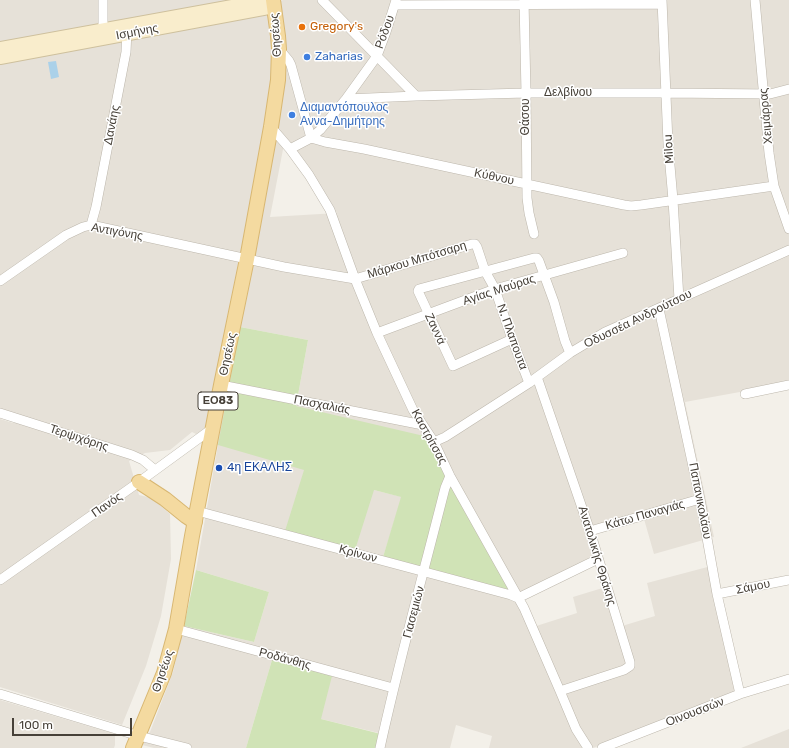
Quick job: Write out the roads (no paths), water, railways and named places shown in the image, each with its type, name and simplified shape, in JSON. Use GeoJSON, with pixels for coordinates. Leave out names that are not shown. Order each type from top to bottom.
{"type":"FeatureCollection","features":[{"type":"Feature","properties":{"kind":"main road","name":"Θησέως"},"geometry":{"type":"LineString","coordinates":[[136,742],[164,673],[176,629],[192,536],[272,127],[278,80],[279,49],[270,2]]}},
{"type":"Feature","properties":{"kind":"main road"},"geometry":{"type":"LineString","coordinates":[[140,482],[186,516],[196,517]]}},
{"type":"Feature","properties":{"kind":"street"},"geometry":{"type":"LineString","coordinates":[[102,0],[103,34]]}},
{"type":"Feature","properties":{"kind":"street"},"geometry":{"type":"LineString","coordinates":[[322,0],[416,96]]}},
{"type":"Feature","properties":{"kind":"street","name":"Χειμάρρας"},"geometry":{"type":"LineString","coordinates":[[755,0],[769,153],[774,186],[789,229]]}},
{"type":"Feature","properties":{"kind":"street","name":"Ισμήνης"},"geometry":{"type":"LineString","coordinates":[[0,48],[127,30],[270,2]]}},
{"type":"Feature","properties":{"kind":"street","name":"Θάσου"},"geometry":{"type":"LineString","coordinates":[[524,2],[527,198],[534,234]]}},
{"type":"Feature","properties":{"kind":"street"},"geometry":{"type":"LineString","coordinates":[[396,3],[662,2]]}},
{"type":"Feature","properties":{"kind":"street","name":"Milou"},"geometry":{"type":"LineString","coordinates":[[662,2],[668,143],[679,299]]}},
{"type":"Feature","properties":{"kind":"street","name":"Ρόδου"},"geometry":{"type":"LineString","coordinates":[[290,149],[310,138],[320,130],[346,99],[377,56],[396,3]]}},
{"type":"Feature","properties":{"kind":"street","name":"Δανάης"},"geometry":{"type":"LineString","coordinates":[[91,225],[96,207],[126,52],[127,30]]}},
{"type":"Feature","properties":{"kind":"street","name":"Ισμήνης"},"geometry":{"type":"LineString","coordinates":[[0,58],[103,34]]}},
{"type":"Feature","properties":{"kind":"street"},"geometry":{"type":"LineString","coordinates":[[279,49],[289,60],[291,65],[310,138]]}},
{"type":"Feature","properties":{"kind":"street","name":"Δελβίνου"},"geometry":{"type":"LineString","coordinates":[[346,99],[526,93],[764,94],[776,93],[789,89]]}},
{"type":"Feature","properties":{"kind":"street","name":"Καστρίτσας"},"geometry":{"type":"LineString","coordinates":[[272,127],[309,175],[330,210],[355,279],[377,333],[413,410],[434,442],[450,476],[530,620],[576,729],[588,748]]}},
{"type":"Feature","properties":{"kind":"street","name":"Κύθνου"},"geometry":{"type":"LineString","coordinates":[[310,138],[631,206],[774,186]]}},
{"type":"Feature","properties":{"kind":"street","name":"Αντιγόνης"},"geometry":{"type":"LineString","coordinates":[[0,281],[66,235],[91,225],[284,267],[355,279]]}},
{"type":"Feature","properties":{"kind":"street","name":"Μάρκου Μπότσαρη"},"geometry":{"type":"LineString","coordinates":[[355,279],[472,244],[475,244],[477,247]]}},
{"type":"Feature","properties":{"kind":"street","name":"Ν. Πλαπουτα"},"geometry":{"type":"LineString","coordinates":[[477,247],[485,271],[495,289],[529,383]]}},
{"type":"Feature","properties":{"kind":"street","name":"Οδυσσέα Ανδρούτσου"},"geometry":{"type":"LineString","coordinates":[[434,442],[456,430],[529,383],[570,353],[605,332],[789,250]]}},
{"type":"Feature","properties":{"kind":"street","name":"Αγίας Μαύρας"},"geometry":{"type":"LineString","coordinates":[[377,333],[495,289],[623,253]]}},
{"type":"Feature","properties":{"kind":"street"},"geometry":{"type":"LineString","coordinates":[[485,271],[537,258],[554,302],[570,353]]}},
{"type":"Feature","properties":{"kind":"street","name":"Ζαννά"},"geometry":{"type":"LineString","coordinates":[[485,271],[421,288],[418,291],[453,366],[512,339]]}},
{"type":"Feature","properties":{"kind":"street","name":"Παπανικολάου"},"geometry":{"type":"LineString","coordinates":[[659,309],[740,694]]}},
{"type":"Feature","properties":{"kind":"street","name":"Ανατολικής Θράκης"},"geometry":{"type":"LineString","coordinates":[[537,377],[590,530],[630,666],[624,670],[560,691]]}},
{"type":"Feature","properties":{"kind":"street","name":"Πασχαλιάς"},"geometry":{"type":"LineString","coordinates":[[221,385],[423,425]]}},
{"type":"Feature","properties":{"kind":"street"},"geometry":{"type":"LineString","coordinates":[[745,394],[789,385]]}},
{"type":"Feature","properties":{"kind":"street","name":"Τερψιχόρης"},"geometry":{"type":"LineString","coordinates":[[0,413],[132,454],[156,470]]}},
{"type":"Feature","properties":{"kind":"street","name":"Πανός"},"geometry":{"type":"LineString","coordinates":[[0,580],[140,482],[213,428]]}},
{"type":"Feature","properties":{"kind":"street","name":"Γιασεμιών"},"geometry":{"type":"LineString","coordinates":[[380,748],[393,688],[445,488],[450,476]]}},
{"type":"Feature","properties":{"kind":"street","name":"Κάτω Παναγιάς"},"geometry":{"type":"LineString","coordinates":[[590,530],[700,499]]}},
{"type":"Feature","properties":{"kind":"street","name":"Κρίνων"},"geometry":{"type":"LineString","coordinates":[[196,517],[424,572],[518,598]]}},
{"type":"Feature","properties":{"kind":"street"},"geometry":{"type":"LineString","coordinates":[[518,598],[598,559]]}},
{"type":"Feature","properties":{"kind":"street","name":"Σάμου"},"geometry":{"type":"LineString","coordinates":[[718,594],[789,580]]}},
{"type":"Feature","properties":{"kind":"street","name":"Ροδάνθης"},"geometry":{"type":"LineString","coordinates":[[176,629],[393,688]]}},
{"type":"Feature","properties":{"kind":"street","name":"Οινουσσών"},"geometry":{"type":"LineString","coordinates":[[602,748],[740,694],[789,679]]}},
{"type":"Feature","properties":{"kind":"street"},"geometry":{"type":"LineString","coordinates":[[0,694],[136,742],[188,748]]}},
{"type":"Feature","properties":{"kind":"water"},"geometry":{"type":"Polygon","coordinates":[[[56,61],[59,77],[51,79],[48,62],[56,61]]]}},
{"type":"Feature","properties":{"kind":"place","name":"Gregory's"},"geometry":{"type":"Point","coordinates":[302,27]}},
{"type":"Feature","properties":{"kind":"place","name":"Zaharias"},"geometry":{"type":"Point","coordinates":[307,57]}},
{"type":"Feature","properties":{"kind":"place","name":"Διαμαντόπουλος Αννα-Δημήτρης"},"geometry":{"type":"Point","coordinates":[292,115]}},
{"type":"Feature","properties":{"kind":"place","name":"4η ΕΚΑΛΗΣ"},"geometry":{"type":"Point","coordinates":[219,468]}}]}
